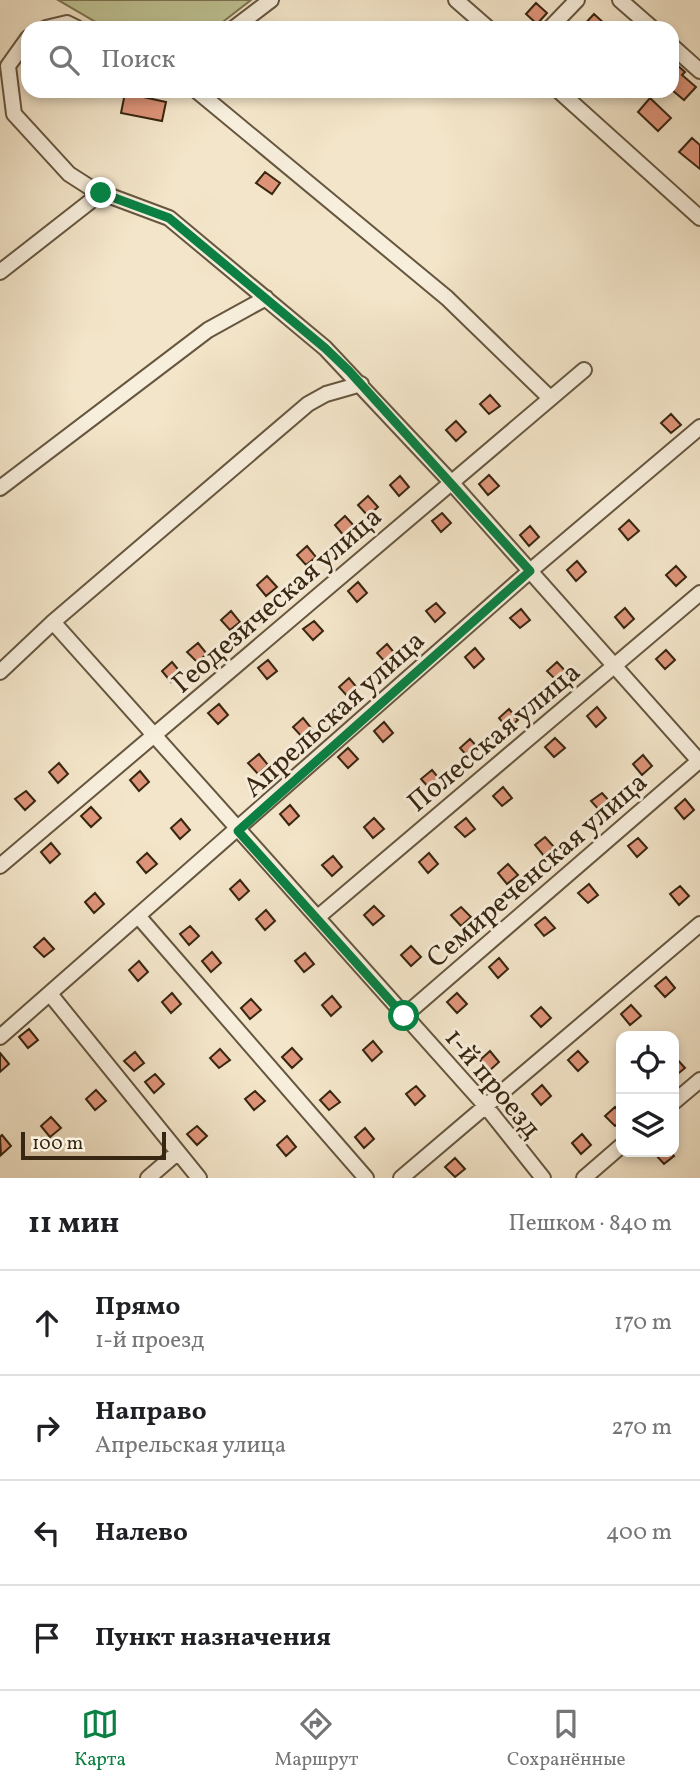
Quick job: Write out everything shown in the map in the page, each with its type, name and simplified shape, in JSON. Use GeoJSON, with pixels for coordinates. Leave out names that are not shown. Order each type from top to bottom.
{"type":"FeatureCollection","features":[{"type":"Feature","properties":{"kind":"street"},"geometry":{"type":"LineString","coordinates":[[243,21],[271,0]]}},
{"type":"Feature","properties":{"kind":"street"},"geometry":{"type":"LineString","coordinates":[[456,0],[480,21]]}},
{"type":"Feature","properties":{"kind":"street"},"geometry":{"type":"LineString","coordinates":[[557,21],[577,0]]}},
{"type":"Feature","properties":{"kind":"street"},"geometry":{"type":"LineString","coordinates":[[620,0],[644,21]]}},
{"type":"Feature","properties":{"kind":"street"},"geometry":{"type":"LineString","coordinates":[[21,48],[9,66],[14,114],[69,174],[101,193],[169,218],[266,298],[361,384],[700,761]]}},
{"type":"Feature","properties":{"kind":"street"},"geometry":{"type":"LineString","coordinates":[[679,52],[700,71]]}},
{"type":"Feature","properties":{"kind":"street"},"geometry":{"type":"LineString","coordinates":[[205,98],[447,298],[550,398]]}},
{"type":"Feature","properties":{"kind":"street"},"geometry":{"type":"LineString","coordinates":[[567,98],[700,218]]}},
{"type":"Feature","properties":{"kind":"street"},"geometry":{"type":"LineString","coordinates":[[0,272],[101,193]]}},
{"type":"Feature","properties":{"kind":"street"},"geometry":{"type":"LineString","coordinates":[[0,488],[208,330],[266,298]]}},
{"type":"Feature","properties":{"kind":"street","name":"Геодезическая улица"},"geometry":{"type":"LineString","coordinates":[[0,866],[450,481],[584,370]]}},
{"type":"Feature","properties":{"kind":"street"},"geometry":{"type":"LineString","coordinates":[[0,672],[53,622],[308,404],[326,394],[361,384]]}},
{"type":"Feature","properties":{"kind":"street","name":"Апрельская улица"},"geometry":{"type":"LineString","coordinates":[[0,1037],[238,831],[530,571],[700,427]]}},
{"type":"Feature","properties":{"kind":"street","name":"Полесская улица"},"geometry":{"type":"LineString","coordinates":[[318,917],[700,593]]}},
{"type":"Feature","properties":{"kind":"street","name":"1-й проезд"},"geometry":{"type":"LineString","coordinates":[[53,622],[484,1104],[542,1178]]}},
{"type":"Feature","properties":{"kind":"street","name":"Семиреченская улица"},"geometry":{"type":"LineString","coordinates":[[404,1016],[700,761]]}},
{"type":"Feature","properties":{"kind":"street"},"geometry":{"type":"LineString","coordinates":[[139,917],[366,1178]]}},
{"type":"Feature","properties":{"kind":"street"},"geometry":{"type":"LineString","coordinates":[[401,1178],[484,1104],[700,924]]}},
{"type":"Feature","properties":{"kind":"street"},"geometry":{"type":"LineString","coordinates":[[50,994],[199,1178]]}},
{"type":"Feature","properties":{"kind":"street"},"geometry":{"type":"LineString","coordinates":[[679,1098],[700,1080]]}},
{"type":"Feature","properties":{"kind":"street"},"geometry":{"type":"LineString","coordinates":[[584,1178],[616,1150]]}},
{"type":"Feature","properties":{"kind":"street"},"geometry":{"type":"LineString","coordinates":[[148,1178],[177,1153]]}},
{"type":"Feature","properties":{"kind":"green space"},"geometry":{"type":"Polygon","coordinates":[[[58,0],[251,0],[224,21],[94,21],[58,0]]]}},
{"type":"Feature","properties":{"kind":"building"},"geometry":{"type":"Polygon","coordinates":[[[536,3],[547,13],[540,21],[534,21],[526,14],[536,3]]]}},
{"type":"Feature","properties":{"kind":"building"},"geometry":{"type":"Polygon","coordinates":[[[594,14],[602,21],[588,21],[594,14]]]}},
{"type":"Feature","properties":{"kind":"building"},"geometry":{"type":"Polygon","coordinates":[[[679,67],[685,72],[682,75],[696,87],[684,100],[679,96],[679,67]]]}},
{"type":"Feature","properties":{"kind":"building"},"geometry":{"type":"Polygon","coordinates":[[[124,98],[148,98],[166,102],[162,121],[121,113],[124,98]]]}},
{"type":"Feature","properties":{"kind":"building"},"geometry":{"type":"Polygon","coordinates":[[[650,98],[671,118],[658,131],[638,112],[650,98]]]}},
{"type":"Feature","properties":{"kind":"building"},"geometry":{"type":"Polygon","coordinates":[[[692,138],[700,145],[700,169],[679,152],[692,138]]]}},
{"type":"Feature","properties":{"kind":"building"},"geometry":{"type":"Polygon","coordinates":[[[265,172],[280,183],[272,194],[256,183],[265,172]]]}},
{"type":"Feature","properties":{"kind":"building"},"geometry":{"type":"Polygon","coordinates":[[[490,395],[500,406],[489,414],[480,404],[490,395]]]}},
{"type":"Feature","properties":{"kind":"building"},"geometry":{"type":"Polygon","coordinates":[[[671,414],[681,425],[671,433],[661,423],[671,414]]]}},
{"type":"Feature","properties":{"kind":"building"},"geometry":{"type":"Polygon","coordinates":[[[456,421],[466,432],[456,441],[446,430],[456,421]]]}},
{"type":"Feature","properties":{"kind":"building"},"geometry":{"type":"Polygon","coordinates":[[[489,475],[499,486],[488,495],[479,484],[489,475]]]}},
{"type":"Feature","properties":{"kind":"building"},"geometry":{"type":"Polygon","coordinates":[[[400,476],[409,487],[399,496],[390,485],[400,476]]]}},
{"type":"Feature","properties":{"kind":"building"},"geometry":{"type":"Polygon","coordinates":[[[368,496],[378,507],[368,516],[358,505],[368,496]]]}},
{"type":"Feature","properties":{"kind":"building"},"geometry":{"type":"Polygon","coordinates":[[[442,513],[451,523],[441,532],[432,521],[442,513]]]}},
{"type":"Feature","properties":{"kind":"building"},"geometry":{"type":"Polygon","coordinates":[[[345,516],[355,527],[344,536],[335,525],[345,516]]]}},
{"type":"Feature","properties":{"kind":"building"},"geometry":{"type":"Polygon","coordinates":[[[629,520],[639,531],[628,540],[619,529],[629,520]]]}},
{"type":"Feature","properties":{"kind":"building"},"geometry":{"type":"Polygon","coordinates":[[[530,526],[539,537],[529,546],[520,535],[530,526]]]}},
{"type":"Feature","properties":{"kind":"building"},"geometry":{"type":"Polygon","coordinates":[[[307,546],[316,557],[306,565],[297,555],[307,546]]]}},
{"type":"Feature","properties":{"kind":"building"},"geometry":{"type":"Polygon","coordinates":[[[577,561],[586,572],[576,581],[567,570],[577,561]]]}},
{"type":"Feature","properties":{"kind":"building"},"geometry":{"type":"Polygon","coordinates":[[[676,566],[686,577],[676,586],[666,575],[676,566]]]}},
{"type":"Feature","properties":{"kind":"building"},"geometry":{"type":"Polygon","coordinates":[[[267,576],[277,587],[266,596],[257,585],[267,576]]]}},
{"type":"Feature","properties":{"kind":"building"},"geometry":{"type":"Polygon","coordinates":[[[358,582],[367,593],[357,602],[348,591],[358,582]]]}},
{"type":"Feature","properties":{"kind":"building"},"geometry":{"type":"Polygon","coordinates":[[[436,603],[445,613],[435,622],[426,611],[436,603]]]}},
{"type":"Feature","properties":{"kind":"building"},"geometry":{"type":"Polygon","coordinates":[[[625,608],[634,619],[624,628],[615,617],[625,608]]]}},
{"type":"Feature","properties":{"kind":"building"},"geometry":{"type":"Polygon","coordinates":[[[521,609],[530,620],[520,628],[510,618],[521,609]]]}},
{"type":"Feature","properties":{"kind":"building"},"geometry":{"type":"Polygon","coordinates":[[[231,611],[240,622],[230,630],[221,620],[231,611]]]}},
{"type":"Feature","properties":{"kind":"building"},"geometry":{"type":"Polygon","coordinates":[[[314,621],[323,631],[313,640],[303,629],[314,621]]]}},
{"type":"Feature","properties":{"kind":"building"},"geometry":{"type":"Polygon","coordinates":[[[198,643],[207,654],[197,662],[187,652],[198,643]]]}},
{"type":"Feature","properties":{"kind":"building"},"geometry":{"type":"Polygon","coordinates":[[[387,644],[396,655],[386,663],[377,653],[387,644]]]}},
{"type":"Feature","properties":{"kind":"building"},"geometry":{"type":"Polygon","coordinates":[[[475,648],[484,659],[474,668],[465,657],[475,648]]]}},
{"type":"Feature","properties":{"kind":"building"},"geometry":{"type":"Polygon","coordinates":[[[666,650],[675,660],[665,669],[656,659],[666,650]]]}},
{"type":"Feature","properties":{"kind":"building"},"geometry":{"type":"Polygon","coordinates":[[[268,660],[277,671],[267,679],[258,668],[268,660]]]}},
{"type":"Feature","properties":{"kind":"building"},"geometry":{"type":"Polygon","coordinates":[[[172,662],[181,673],[171,682],[162,671],[172,662]]]}},
{"type":"Feature","properties":{"kind":"building"},"geometry":{"type":"Polygon","coordinates":[[[557,662],[567,673],[557,681],[547,671],[557,662]]]}},
{"type":"Feature","properties":{"kind":"building"},"geometry":{"type":"Polygon","coordinates":[[[349,678],[358,689],[348,697],[339,687],[349,678]]]}},
{"type":"Feature","properties":{"kind":"building"},"geometry":{"type":"Polygon","coordinates":[[[219,704],[228,715],[218,724],[208,713],[219,704]]]}},
{"type":"Feature","properties":{"kind":"building"},"geometry":{"type":"Polygon","coordinates":[[[597,707],[606,718],[596,727],[587,716],[597,707]]]}},
{"type":"Feature","properties":{"kind":"building"},"geometry":{"type":"Polygon","coordinates":[[[509,709],[518,720],[508,729],[499,718],[509,709]]]}},
{"type":"Feature","properties":{"kind":"building"},"geometry":{"type":"Polygon","coordinates":[[[303,718],[312,729],[302,737],[293,727],[303,718]]]}},
{"type":"Feature","properties":{"kind":"building"},"geometry":{"type":"Polygon","coordinates":[[[384,722],[393,733],[383,742],[374,731],[384,722]]]}},
{"type":"Feature","properties":{"kind":"building"},"geometry":{"type":"Polygon","coordinates":[[[555,738],[565,748],[554,757],[545,747],[555,738]]]}},
{"type":"Feature","properties":{"kind":"building"},"geometry":{"type":"Polygon","coordinates":[[[470,739],[480,750],[470,759],[460,748],[470,739]]]}},
{"type":"Feature","properties":{"kind":"building"},"geometry":{"type":"Polygon","coordinates":[[[348,748],[358,759],[348,768],[338,757],[348,748]]]}},
{"type":"Feature","properties":{"kind":"building"},"geometry":{"type":"Polygon","coordinates":[[[259,754],[268,765],[258,774],[248,763],[259,754]]]}},
{"type":"Feature","properties":{"kind":"building"},"geometry":{"type":"Polygon","coordinates":[[[643,755],[652,766],[642,775],[633,764],[643,755]]]}},
{"type":"Feature","properties":{"kind":"building"},"geometry":{"type":"Polygon","coordinates":[[[59,763],[68,774],[58,783],[49,772],[59,763]]]}},
{"type":"Feature","properties":{"kind":"building"},"geometry":{"type":"Polygon","coordinates":[[[432,770],[441,781],[431,790],[421,779],[432,770]]]}},
{"type":"Feature","properties":{"kind":"building"},"geometry":{"type":"Polygon","coordinates":[[[140,771],[149,782],[139,791],[130,780],[140,771]]]}},
{"type":"Feature","properties":{"kind":"building"},"geometry":{"type":"Polygon","coordinates":[[[503,787],[512,798],[502,806],[493,796],[503,787]]]}},
{"type":"Feature","properties":{"kind":"building"},"geometry":{"type":"Polygon","coordinates":[[[26,791],[35,801],[25,810],[15,799],[26,791]]]}},
{"type":"Feature","properties":{"kind":"building"},"geometry":{"type":"Polygon","coordinates":[[[602,793],[611,803],[601,812],[591,801],[602,793]]]}},
{"type":"Feature","properties":{"kind":"building"},"geometry":{"type":"Polygon","coordinates":[[[685,799],[694,810],[684,819],[675,808],[685,799]]]}},
{"type":"Feature","properties":{"kind":"building"},"geometry":{"type":"Polygon","coordinates":[[[290,805],[299,816],[289,825],[280,814],[290,805]]]}},
{"type":"Feature","properties":{"kind":"building"},"geometry":{"type":"Polygon","coordinates":[[[91,807],[101,818],[91,827],[81,816],[91,807]]]}},
{"type":"Feature","properties":{"kind":"building"},"geometry":{"type":"Polygon","coordinates":[[[374,818],[384,829],[373,838],[364,827],[374,818]]]}},
{"type":"Feature","properties":{"kind":"building"},"geometry":{"type":"Polygon","coordinates":[[[466,818],[475,829],[465,837],[455,827],[466,818]]]}},
{"type":"Feature","properties":{"kind":"building"},"geometry":{"type":"Polygon","coordinates":[[[181,819],[190,830],[180,839],[171,828],[181,819]]]}},
{"type":"Feature","properties":{"kind":"building"},"geometry":{"type":"Polygon","coordinates":[[[545,837],[554,847],[544,856],[535,845],[545,837]]]}},
{"type":"Feature","properties":{"kind":"building"},"geometry":{"type":"Polygon","coordinates":[[[638,838],[647,848],[637,857],[628,846],[638,838]]]}},
{"type":"Feature","properties":{"kind":"building"},"geometry":{"type":"Polygon","coordinates":[[[51,843],[60,854],[50,863],[41,852],[51,843]]]}},
{"type":"Feature","properties":{"kind":"building"},"geometry":{"type":"Polygon","coordinates":[[[147,853],[157,864],[146,873],[137,862],[147,853]]]}},
{"type":"Feature","properties":{"kind":"building"},"geometry":{"type":"Polygon","coordinates":[[[429,853],[438,864],[428,873],[419,862],[429,853]]]}},
{"type":"Feature","properties":{"kind":"building"},"geometry":{"type":"Polygon","coordinates":[[[333,856],[342,867],[332,876],[322,865],[333,856]]]}},
{"type":"Feature","properties":{"kind":"building"},"geometry":{"type":"Polygon","coordinates":[[[508,864],[518,875],[507,884],[498,873],[508,864]]]}},
{"type":"Feature","properties":{"kind":"building"},"geometry":{"type":"Polygon","coordinates":[[[240,880],[249,891],[239,900],[230,889],[240,880]]]}},
{"type":"Feature","properties":{"kind":"building"},"geometry":{"type":"Polygon","coordinates":[[[589,884],[598,895],[588,903],[578,893],[589,884]]]}},
{"type":"Feature","properties":{"kind":"building"},"geometry":{"type":"Polygon","coordinates":[[[680,886],[689,896],[679,905],[670,894],[680,886]]]}},
{"type":"Feature","properties":{"kind":"building"},"geometry":{"type":"Polygon","coordinates":[[[95,893],[104,904],[94,913],[85,902],[95,893]]]}},
{"type":"Feature","properties":{"kind":"building"},"geometry":{"type":"Polygon","coordinates":[[[374,906],[384,916],[373,925],[364,915],[374,906]]]}},
{"type":"Feature","properties":{"kind":"building"},"geometry":{"type":"Polygon","coordinates":[[[461,907],[471,917],[461,926],[451,915],[461,907]]]}},
{"type":"Feature","properties":{"kind":"building"},"geometry":{"type":"Polygon","coordinates":[[[266,910],[275,921],[265,930],[256,919],[266,910]]]}},
{"type":"Feature","properties":{"kind":"building"},"geometry":{"type":"Polygon","coordinates":[[[545,917],[555,928],[544,936],[535,925],[545,917]]]}},
{"type":"Feature","properties":{"kind":"building"},"geometry":{"type":"Polygon","coordinates":[[[190,926],[199,936],[189,945],[180,934],[190,926]]]}},
{"type":"Feature","properties":{"kind":"building"},"geometry":{"type":"Polygon","coordinates":[[[44,938],[54,949],[44,957],[34,947],[44,938]]]}},
{"type":"Feature","properties":{"kind":"building"},"geometry":{"type":"Polygon","coordinates":[[[411,946],[421,957],[411,966],[401,955],[411,946]]]}},
{"type":"Feature","properties":{"kind":"building"},"geometry":{"type":"Polygon","coordinates":[[[212,952],[221,963],[211,972],[202,961],[212,952]]]}},
{"type":"Feature","properties":{"kind":"building"},"geometry":{"type":"Polygon","coordinates":[[[305,953],[314,964],[304,972],[295,961],[305,953]]]}},
{"type":"Feature","properties":{"kind":"building"},"geometry":{"type":"Polygon","coordinates":[[[499,958],[508,969],[498,978],[489,967],[499,958]]]}},
{"type":"Feature","properties":{"kind":"building"},"geometry":{"type":"Polygon","coordinates":[[[139,961],[148,972],[138,981],[129,970],[139,961]]]}},
{"type":"Feature","properties":{"kind":"building"},"geometry":{"type":"Polygon","coordinates":[[[666,977],[675,988],[665,997],[655,986],[666,977]]]}},
{"type":"Feature","properties":{"kind":"building"},"geometry":{"type":"Polygon","coordinates":[[[172,993],[181,1004],[171,1013],[162,1002],[172,993]]]}},
{"type":"Feature","properties":{"kind":"building"},"geometry":{"type":"Polygon","coordinates":[[[457,993],[467,1004],[457,1013],[447,1002],[457,993]]]}},
{"type":"Feature","properties":{"kind":"building"},"geometry":{"type":"Polygon","coordinates":[[[332,996],[341,1007],[331,1016],[322,1005],[332,996]]]}},
{"type":"Feature","properties":{"kind":"building"},"geometry":{"type":"Polygon","coordinates":[[[251,999],[261,1010],[250,1019],[241,1008],[251,999]]]}},
{"type":"Feature","properties":{"kind":"building"},"geometry":{"type":"Polygon","coordinates":[[[631,1005],[641,1016],[630,1025],[621,1014],[631,1005]]]}},
{"type":"Feature","properties":{"kind":"building"},"geometry":{"type":"Polygon","coordinates":[[[541,1007],[551,1018],[541,1027],[531,1016],[541,1007]]]}},
{"type":"Feature","properties":{"kind":"building"},"geometry":{"type":"Polygon","coordinates":[[[29,1029],[38,1040],[28,1048],[19,1037],[29,1029]]]}},
{"type":"Feature","properties":{"kind":"building"},"geometry":{"type":"Polygon","coordinates":[[[373,1041],[382,1052],[372,1061],[363,1050],[373,1041]]]}},
{"type":"Feature","properties":{"kind":"building"},"geometry":{"type":"Polygon","coordinates":[[[292,1048],[302,1059],[292,1068],[282,1057],[292,1048]]]}},
{"type":"Feature","properties":{"kind":"building"},"geometry":{"type":"Polygon","coordinates":[[[220,1049],[230,1060],[219,1068],[210,1058],[220,1049]]]}},
{"type":"Feature","properties":{"kind":"building"},"geometry":{"type":"Polygon","coordinates":[[[490,1051],[499,1062],[489,1071],[480,1060],[490,1051]]]}},
{"type":"Feature","properties":{"kind":"building"},"geometry":{"type":"Polygon","coordinates":[[[578,1051],[588,1062],[578,1071],[568,1060],[578,1051]]]}},
{"type":"Feature","properties":{"kind":"building"},"geometry":{"type":"Polygon","coordinates":[[[135,1052],[144,1063],[134,1071],[124,1061],[135,1052]]]}},
{"type":"Feature","properties":{"kind":"building"},"geometry":{"type":"Polygon","coordinates":[[[0,1053],[9,1064],[0,1072],[0,1053]]]}},
{"type":"Feature","properties":{"kind":"building"},"geometry":{"type":"Polygon","coordinates":[[[679,1061],[685,1068],[679,1073],[679,1061]]]}},
{"type":"Feature","properties":{"kind":"building"},"geometry":{"type":"Polygon","coordinates":[[[155,1074],[164,1084],[154,1093],[145,1082],[155,1074]]]}},
{"type":"Feature","properties":{"kind":"building"},"geometry":{"type":"Polygon","coordinates":[[[542,1085],[551,1096],[541,1105],[532,1094],[542,1085]]]}},
{"type":"Feature","properties":{"kind":"building"},"geometry":{"type":"Polygon","coordinates":[[[416,1086],[425,1096],[415,1105],[406,1094],[416,1086]]]}},
{"type":"Feature","properties":{"kind":"building"},"geometry":{"type":"Polygon","coordinates":[[[96,1090],[106,1101],[95,1110],[86,1099],[96,1090]]]}},
{"type":"Feature","properties":{"kind":"building"},"geometry":{"type":"Polygon","coordinates":[[[255,1091],[265,1101],[254,1110],[245,1099],[255,1091]]]}},
{"type":"Feature","properties":{"kind":"building"},"geometry":{"type":"Polygon","coordinates":[[[330,1091],[340,1102],[329,1110],[320,1100],[330,1091]]]}},
{"type":"Feature","properties":{"kind":"building"},"geometry":{"type":"Polygon","coordinates":[[[615,1107],[616,1125],[615,1126],[605,1116],[615,1107]]]}},
{"type":"Feature","properties":{"kind":"building"},"geometry":{"type":"Polygon","coordinates":[[[51,1117],[61,1128],[50,1137],[41,1126],[51,1117]]]}},
{"type":"Feature","properties":{"kind":"building"},"geometry":{"type":"Polygon","coordinates":[[[197,1126],[207,1136],[197,1145],[187,1134],[197,1126]]]}},
{"type":"Feature","properties":{"kind":"building"},"geometry":{"type":"Polygon","coordinates":[[[365,1128],[374,1139],[364,1148],[355,1137],[365,1128]]]}},
{"type":"Feature","properties":{"kind":"building"},"geometry":{"type":"Polygon","coordinates":[[[582,1134],[591,1145],[581,1154],[572,1143],[582,1134]]]}},
{"type":"Feature","properties":{"kind":"building"},"geometry":{"type":"Polygon","coordinates":[[[2,1135],[11,1146],[1,1155],[0,1137],[2,1135]]]}},
{"type":"Feature","properties":{"kind":"building"},"geometry":{"type":"Polygon","coordinates":[[[287,1136],[296,1147],[286,1156],[277,1145],[287,1136]]]}},
{"type":"Feature","properties":{"kind":"building"},"geometry":{"type":"Polygon","coordinates":[[[658,1157],[673,1157],[664,1164],[658,1157]]]}},
{"type":"Feature","properties":{"kind":"building"},"geometry":{"type":"Polygon","coordinates":[[[455,1158],[465,1169],[455,1177],[445,1167],[455,1158]]]}},
{"type":"Feature","properties":{"kind":"route"},"geometry":{"type":"LineString","coordinates":[[101,193],[169,218],[325,348],[349,371],[530,571],[238,831],[318,917],[404,1016]]}}]}
